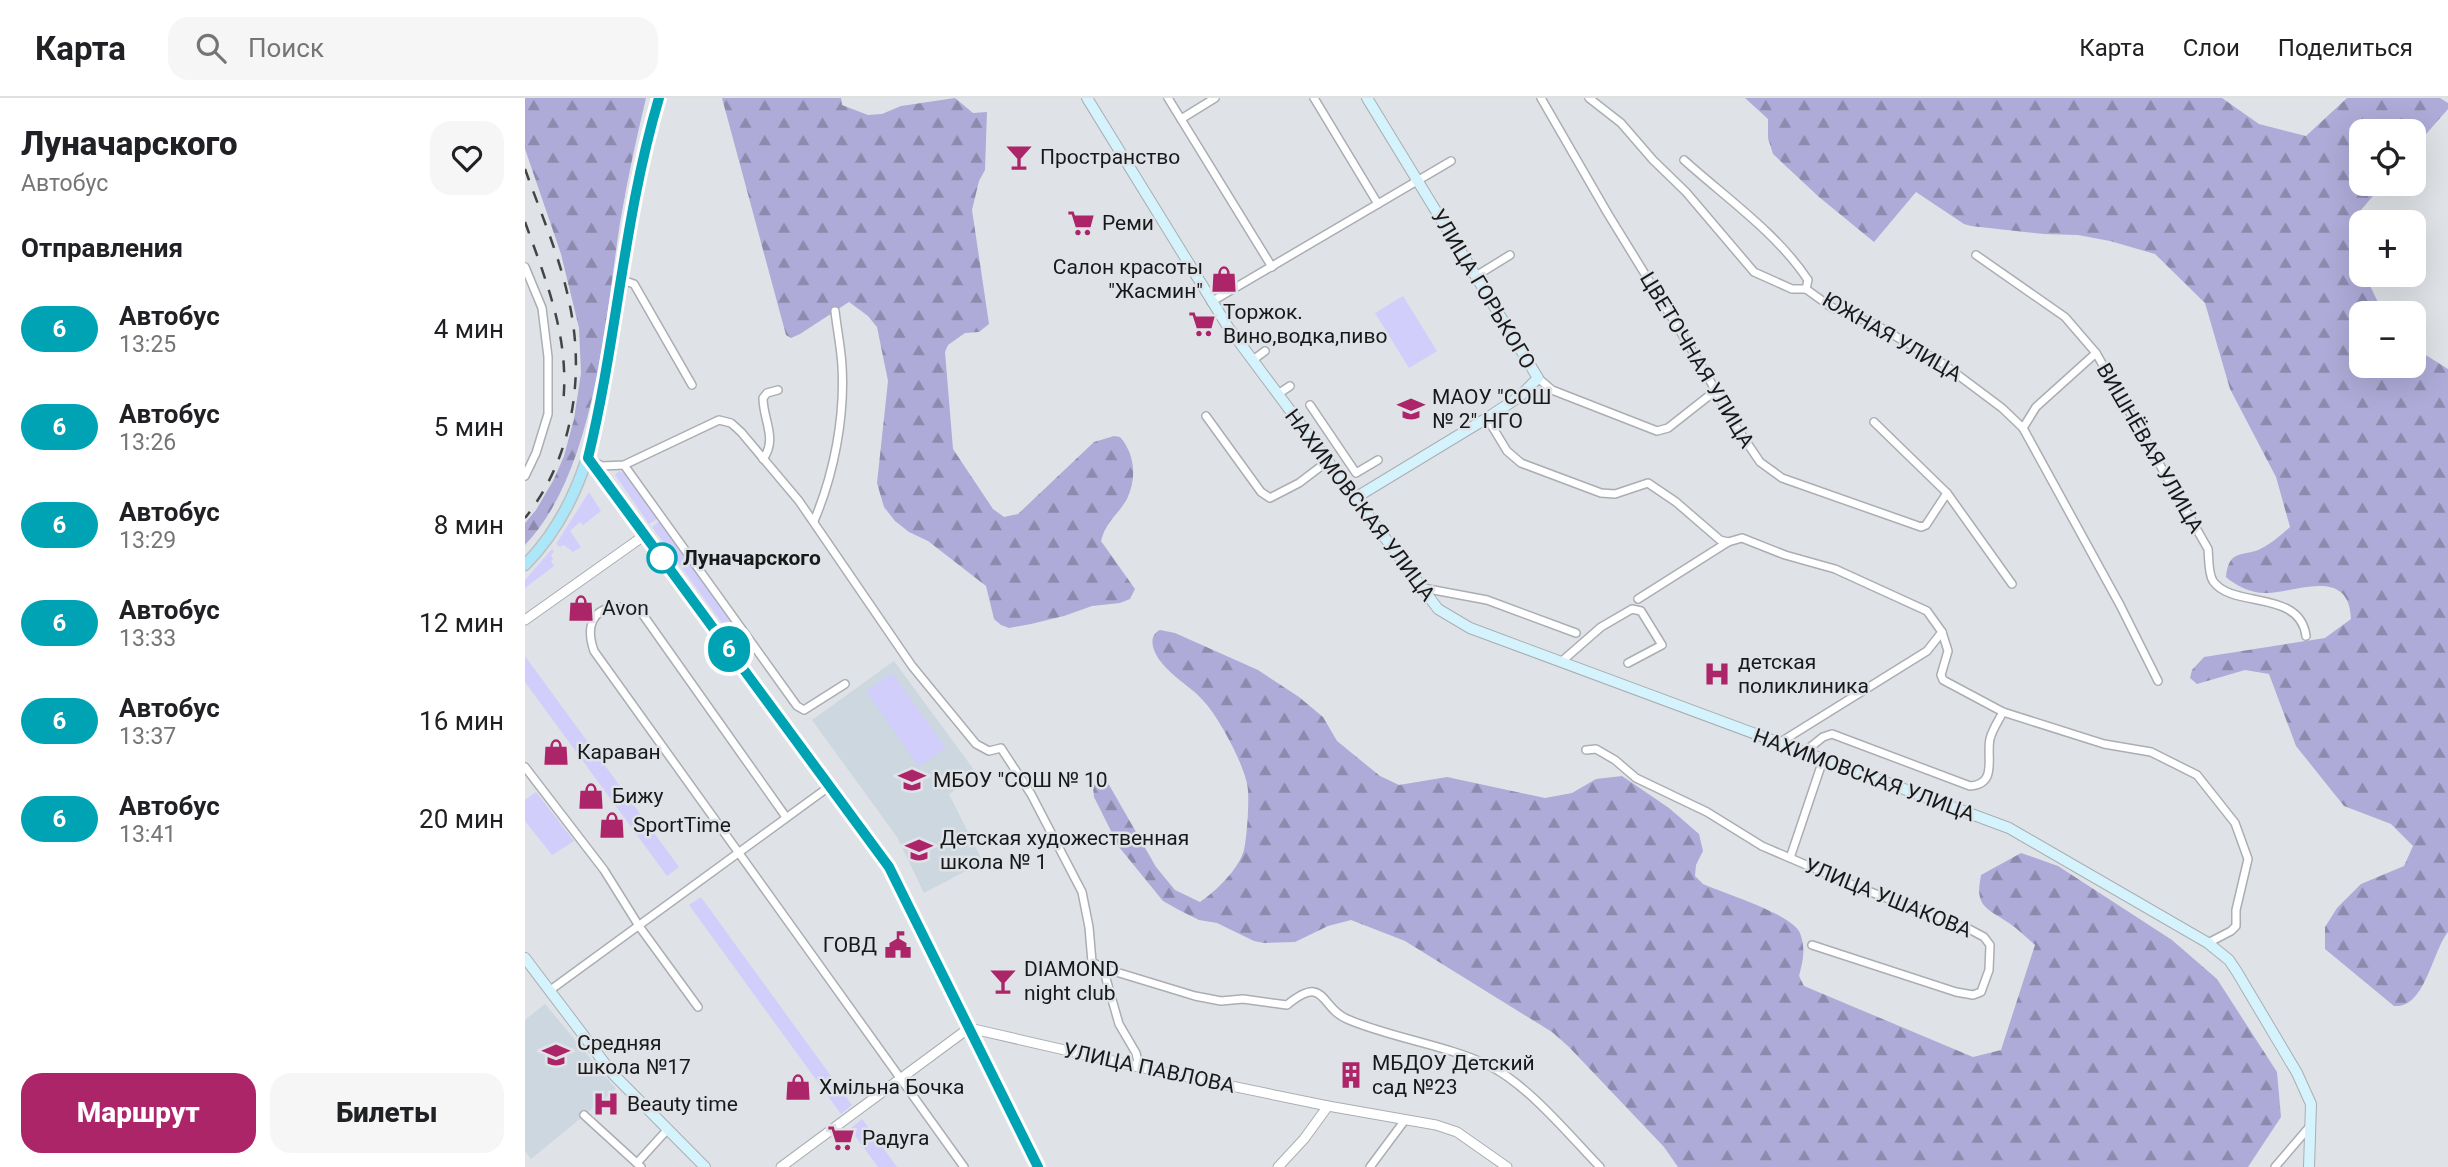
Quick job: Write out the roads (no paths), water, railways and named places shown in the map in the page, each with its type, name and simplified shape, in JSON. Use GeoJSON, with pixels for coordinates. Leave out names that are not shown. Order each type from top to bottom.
{"type":"FeatureCollection","features":[{"type":"Feature","properties":{"kind":"main road"},"geometry":{"type":"LineString","coordinates":[[525,565],[564,515],[588,458],[603,393],[638,182],[659,98]]}},
{"type":"Feature","properties":{"kind":"main road","name":"НАХИМОВСКАЯ УЛИЦА"},"geometry":{"type":"LineString","coordinates":[[1087,98],[1211,302],[1420,588],[1439,609],[1457,622],[1561,662],[2009,828],[2208,943],[2229,960],[2237,972],[2297,1073],[2311,1104],[2309,1167]]}},
{"type":"Feature","properties":{"kind":"main road","name":"УЛИЦА ГОРЬКОГО"},"geometry":{"type":"LineString","coordinates":[[1367,98],[1538,378]]}},
{"type":"Feature","properties":{"kind":"main road"},"geometry":{"type":"LineString","coordinates":[[1355,498],[1487,418],[1519,397],[1538,378]]}},
{"type":"Feature","properties":{"kind":"main road"},"geometry":{"type":"LineString","coordinates":[[588,458],[897,879],[1038,1167]]}},
{"type":"Feature","properties":{"kind":"main road"},"geometry":{"type":"LineString","coordinates":[[525,958],[612,1073],[705,1167]]}},
{"type":"Feature","properties":{"kind":"street"},"geometry":{"type":"LineString","coordinates":[[1168,98],[1272,267]]}},
{"type":"Feature","properties":{"kind":"street"},"geometry":{"type":"LineString","coordinates":[[1181,119],[1215,98]]}},
{"type":"Feature","properties":{"kind":"street"},"geometry":{"type":"LineString","coordinates":[[1314,98],[1378,204]]}},
{"type":"Feature","properties":{"kind":"street","name":"ЦВЕТОЧНАЯ УЛИЦА"},"geometry":{"type":"LineString","coordinates":[[1541,98],[1747,446],[1766,467],[1782,478],[1921,527],[1926,526],[1947,493]]}},
{"type":"Feature","properties":{"kind":"street"},"geometry":{"type":"LineString","coordinates":[[1589,98],[1621,123],[1754,272],[1792,289],[1806,289]]}},
{"type":"Feature","properties":{"kind":"street","name":"ЮЖНАЯ УЛИЦА"},"geometry":{"type":"LineString","coordinates":[[1684,160],[1798,264],[1808,280],[1806,289],[1831,307],[1876,325],[1943,363],[1994,401],[2023,428],[2120,604],[2158,681]]}},
{"type":"Feature","properties":{"kind":"street"},"geometry":{"type":"LineString","coordinates":[[1211,302],[1451,161]]}},
{"type":"Feature","properties":{"kind":"street"},"geometry":{"type":"LineString","coordinates":[[1476,276],[1510,255]]}},
{"type":"Feature","properties":{"kind":"street","name":"ВИШНЁВАЯ УЛИЦА"},"geometry":{"type":"LineString","coordinates":[[1976,255],[2065,317],[2096,353],[2208,549],[2211,579],[2230,593],[2281,607],[2298,615],[2305,625],[2306,636]]}},
{"type":"Feature","properties":{"kind":"street"},"geometry":{"type":"LineString","coordinates":[[525,267],[542,308],[548,357],[548,414],[536,453],[525,475]]}},
{"type":"Feature","properties":{"kind":"street"},"geometry":{"type":"LineString","coordinates":[[622,280],[634,284],[692,385]]}},
{"type":"Feature","properties":{"kind":"street"},"geometry":{"type":"LineString","coordinates":[[814,521],[834,458],[840,422],[842,366],[835,312]]}},
{"type":"Feature","properties":{"kind":"street"},"geometry":{"type":"LineString","coordinates":[[1253,360],[1265,351]]}},
{"type":"Feature","properties":{"kind":"street"},"geometry":{"type":"LineString","coordinates":[[2023,428],[2036,407],[2096,353]]}},
{"type":"Feature","properties":{"kind":"street","name":"УЛИЦА ГОРЬКОГО"},"geometry":{"type":"LineString","coordinates":[[1538,378],[1552,390],[1657,431],[1668,428],[1715,391]]}},
{"type":"Feature","properties":{"kind":"street"},"geometry":{"type":"LineString","coordinates":[[1278,394],[1290,386]]}},
{"type":"Feature","properties":{"kind":"street"},"geometry":{"type":"LineString","coordinates":[[763,459],[769,452],[771,439],[763,410],[763,398],[767,393],[778,390]]}},
{"type":"Feature","properties":{"kind":"street"},"geometry":{"type":"LineString","coordinates":[[1310,405],[1356,473],[1378,460]]}},
{"type":"Feature","properties":{"kind":"street"},"geometry":{"type":"LineString","coordinates":[[1206,416],[1261,492],[1270,498],[1299,483],[1328,461]]}},
{"type":"Feature","properties":{"kind":"street"},"geometry":{"type":"LineString","coordinates":[[1487,418],[1507,451],[1521,463],[1601,493],[1615,494],[1649,483],[1720,540],[1728,542]]}},
{"type":"Feature","properties":{"kind":"street"},"geometry":{"type":"LineString","coordinates":[[588,458],[602,466],[624,465],[719,420],[731,423],[741,432],[814,521],[912,666],[983,750],[996,751],[1001,748],[1031,794],[1082,892],[1092,962],[1103,968],[1195,996],[1221,1001],[1243,999],[1287,1005],[1299,995],[1311,991],[1323,996],[1344,1018],[1490,1066],[1522,1088],[1600,1167]]}},
{"type":"Feature","properties":{"kind":"street"},"geometry":{"type":"LineString","coordinates":[[1874,422],[1947,493],[2012,584]]}},
{"type":"Feature","properties":{"kind":"street"},"geometry":{"type":"LineString","coordinates":[[624,465],[797,706],[804,710],[845,684]]}},
{"type":"Feature","properties":{"kind":"street"},"geometry":{"type":"LineString","coordinates":[[525,620],[645,535]]}},
{"type":"Feature","properties":{"kind":"street"},"geometry":{"type":"LineString","coordinates":[[1638,599],[1728,542],[1742,538],[1785,555],[1835,569],[1927,611],[1942,632],[1948,651],[1941,675],[1943,680],[2003,712],[2104,744],[2151,752],[2197,775],[2235,823],[2248,859],[2236,910],[2236,926],[2208,943]]}},
{"type":"Feature","properties":{"kind":"street"},"geometry":{"type":"LineString","coordinates":[[1420,588],[1487,600],[1576,633]]}},
{"type":"Feature","properties":{"kind":"street"},"geometry":{"type":"LineString","coordinates":[[786,817],[641,612],[619,606],[598,614],[591,624],[589,636],[594,652],[964,1167]]}},
{"type":"Feature","properties":{"kind":"street"},"geometry":{"type":"LineString","coordinates":[[1561,662],[1601,627],[1632,609],[1641,611],[1662,645],[1628,663]]}},
{"type":"Feature","properties":{"kind":"street"},"geometry":{"type":"LineString","coordinates":[[1778,744],[1927,651],[1942,632]]}},
{"type":"Feature","properties":{"kind":"street"},"geometry":{"type":"LineString","coordinates":[[1803,753],[1823,737],[1832,734],[1970,786],[1977,785],[1988,775],[1990,739],[2003,712]]}},
{"type":"Feature","properties":{"kind":"street","name":"УЛИЦА УШАКОВА"},"geometry":{"type":"LineString","coordinates":[[1586,750],[1596,748],[1636,778],[1707,812],[1762,846],[1984,937],[1990,945],[1989,970],[1981,992],[1973,995],[1956,992],[1812,945]]}},
{"type":"Feature","properties":{"kind":"street"},"geometry":{"type":"LineString","coordinates":[[1790,858],[1823,760]]}},
{"type":"Feature","properties":{"kind":"street"},"geometry":{"type":"LineString","coordinates":[[525,767],[604,870],[639,926],[698,1007]]}},
{"type":"Feature","properties":{"kind":"street"},"geometry":{"type":"LineString","coordinates":[[549,991],[830,786]]}},
{"type":"Feature","properties":{"kind":"street"},"geometry":{"type":"LineString","coordinates":[[1103,968],[1119,1024],[1133,1046],[1139,1066]]}},
{"type":"Feature","properties":{"kind":"street"},"geometry":{"type":"LineString","coordinates":[[781,1167],[969,1028]]}},
{"type":"Feature","properties":{"kind":"street","name":"УЛИЦА ПАВЛОВА"},"geometry":{"type":"LineString","coordinates":[[969,1028],[1457,1132],[1507,1167]]}},
{"type":"Feature","properties":{"kind":"street"},"geometry":{"type":"LineString","coordinates":[[1278,1167],[1304,1139],[1328,1106]]}},
{"type":"Feature","properties":{"kind":"street"},"geometry":{"type":"LineString","coordinates":[[583,1115],[639,1165],[667,1130]]}},
{"type":"Feature","properties":{"kind":"street"},"geometry":{"type":"LineString","coordinates":[[1370,1167],[1405,1120]]}},
{"type":"Feature","properties":{"kind":"street"},"geometry":{"type":"LineString","coordinates":[[2275,1167],[2312,1125]]}},
{"type":"Feature","properties":{"kind":"railway"},"geometry":{"type":"LineString","coordinates":[[525,169],[566,288],[576,362],[575,390],[564,444],[541,495],[525,518]]}},
{"type":"Feature","properties":{"kind":"railway"},"geometry":{"type":"LineString","coordinates":[[525,222],[549,289],[560,334],[563,404]]}},
{"type":"Feature","properties":{"kind":"place","name":"Пространство"},"geometry":{"type":"Point","coordinates":[1019,157]}},
{"type":"Feature","properties":{"kind":"place","name":"Реми"},"geometry":{"type":"Point","coordinates":[1081,223]}},
{"type":"Feature","properties":{"kind":"place","name":"Салон красоты \"Жасмин\""},"geometry":{"type":"Point","coordinates":[1224,279]}},
{"type":"Feature","properties":{"kind":"place","name":"Торжок. Вино,водка,пиво"},"geometry":{"type":"Point","coordinates":[1202,324]}},
{"type":"Feature","properties":{"kind":"place","name":"МАОУ \"СОШ № 2\" НГО"},"geometry":{"type":"Point","coordinates":[1411,409]}},
{"type":"Feature","properties":{"kind":"place","name":"Луначарского"},"geometry":{"type":"Point","coordinates":[662,558]}},
{"type":"Feature","properties":{"kind":"place","name":"Avon"},"geometry":{"type":"Point","coordinates":[581,608]}},
{"type":"Feature","properties":{"kind":"place","name":"детская поликлиника"},"geometry":{"type":"Point","coordinates":[1717,674]}},
{"type":"Feature","properties":{"kind":"place","name":"Караван"},"geometry":{"type":"Point","coordinates":[556,752]}},
{"type":"Feature","properties":{"kind":"place","name":"МБОУ \"СОШ № 10"},"geometry":{"type":"Point","coordinates":[912,780]}},
{"type":"Feature","properties":{"kind":"place","name":"Бижу"},"geometry":{"type":"Point","coordinates":[591,796]}},
{"type":"Feature","properties":{"kind":"place","name":"SportTime"},"geometry":{"type":"Point","coordinates":[612,825]}},
{"type":"Feature","properties":{"kind":"place","name":"Детская художественная школа № 1"},"geometry":{"type":"Point","coordinates":[919,850]}},
{"type":"Feature","properties":{"kind":"place","name":"ГОВД"},"geometry":{"type":"Point","coordinates":[898,945]}},
{"type":"Feature","properties":{"kind":"place","name":"DIAMOND night club"},"geometry":{"type":"Point","coordinates":[1003,981]}},
{"type":"Feature","properties":{"kind":"place","name":"Средняя школа №17"},"geometry":{"type":"Point","coordinates":[556,1055]}},
{"type":"Feature","properties":{"kind":"place","name":"МБДОУ Детский сад №23"},"geometry":{"type":"Point","coordinates":[1351,1075]}},
{"type":"Feature","properties":{"kind":"place","name":"Хмільна Бочка"},"geometry":{"type":"Point","coordinates":[798,1087]}},
{"type":"Feature","properties":{"kind":"place","name":"Beauty time"},"geometry":{"type":"Point","coordinates":[606,1104]}},
{"type":"Feature","properties":{"kind":"place","name":"Радуга"},"geometry":{"type":"Point","coordinates":[841,1138]}}]}
